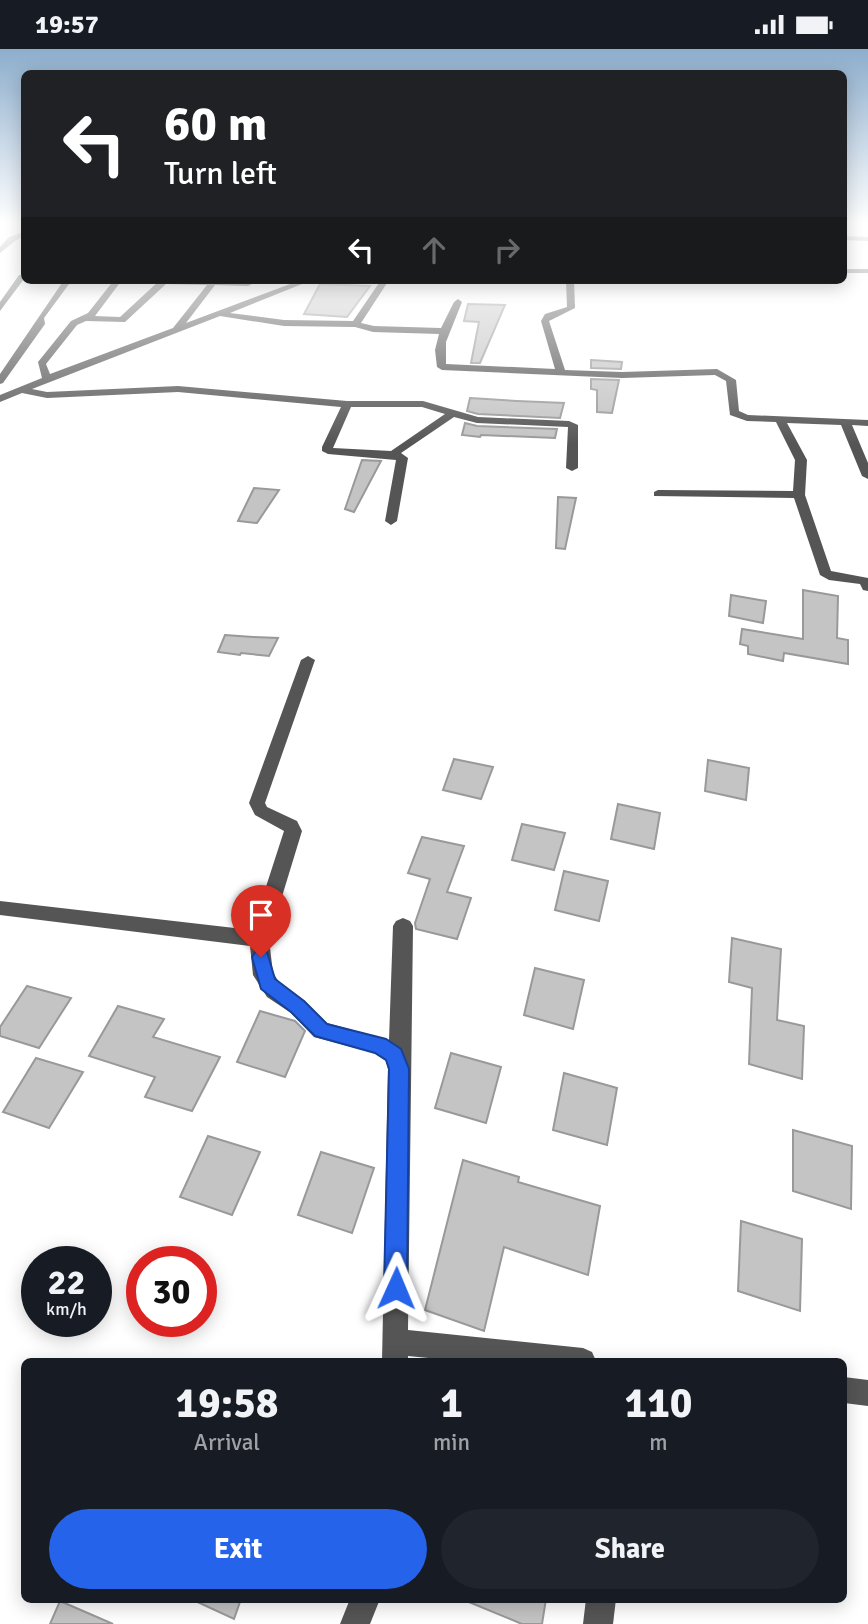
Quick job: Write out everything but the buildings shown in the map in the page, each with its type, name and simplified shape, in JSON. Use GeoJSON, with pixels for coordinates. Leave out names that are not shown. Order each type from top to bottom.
{"type":"FeatureCollection","features":[{"type":"Feature","properties":{"kind":"street"},"geometry":{"type":"LineString","coordinates":[[0,381],[42,322],[40,318],[55,298]]}},
{"type":"Feature","properties":{"kind":"street"},"geometry":{"type":"LineString","coordinates":[[86,319],[104,298]]}},
{"type":"Feature","properties":{"kind":"street"},"geometry":{"type":"LineString","coordinates":[[47,379],[41,364],[74,323],[86,319],[122,320],[146,298]]}},
{"type":"Feature","properties":{"kind":"street"},"geometry":{"type":"LineString","coordinates":[[176,330],[202,298]]}},
{"type":"Feature","properties":{"kind":"street"},"geometry":{"type":"LineString","coordinates":[[0,399],[262,298]]}},
{"type":"Feature","properties":{"kind":"street"},"geometry":{"type":"LineString","coordinates":[[356,324],[374,298]]}},
{"type":"Feature","properties":{"kind":"street"},"geometry":{"type":"LineString","coordinates":[[561,372],[545,321],[548,316],[571,308],[571,298]]}},
{"type":"Feature","properties":{"kind":"street"},"geometry":{"type":"LineString","coordinates":[[458,302],[443,331],[439,359],[442,367],[622,375],[717,372],[730,380],[734,413],[747,418],[868,423]]}},
{"type":"Feature","properties":{"kind":"street"},"geometry":{"type":"LineString","coordinates":[[218,314],[284,323],[356,324],[373,329],[443,331]]}},
{"type":"Feature","properties":{"kind":"street"},"geometry":{"type":"LineString","coordinates":[[20,390],[47,395],[178,389],[347,404],[423,404],[477,420],[573,425],[572,468]]}},
{"type":"Feature","properties":{"kind":"street"},"geometry":{"type":"LineString","coordinates":[[347,404],[327,447],[328,451],[393,454],[402,458],[391,521]]}},
{"type":"Feature","properties":{"kind":"street"},"geometry":{"type":"LineString","coordinates":[[393,454],[454,412]]}},
{"type":"Feature","properties":{"kind":"street"},"geometry":{"type":"LineString","coordinates":[[780,419],[802,460],[799,495],[826,575],[861,580],[867,583],[868,587]]}},
{"type":"Feature","properties":{"kind":"street"},"geometry":{"type":"LineString","coordinates":[[845,422],[868,476]]}},
{"type":"Feature","properties":{"kind":"street"},"geometry":{"type":"LineString","coordinates":[[658,494],[799,495]]}},
{"type":"Feature","properties":{"kind":"street"},"geometry":{"type":"LineString","coordinates":[[308,660],[257,803],[261,811],[291,825],[293,831],[259,939],[263,975],[274,991],[298,1007],[321,1031],[379,1045],[394,1055],[399,1069]]}},
{"type":"Feature","properties":{"kind":"street"},"geometry":{"type":"LineString","coordinates":[[0,908],[259,939]]}},
{"type":"Feature","properties":{"kind":"street"},"geometry":{"type":"LineString","coordinates":[[403,926],[395,1352],[520,1358]]}},
{"type":"Feature","properties":{"kind":"street"},"geometry":{"type":"LineString","coordinates":[[847,1391],[868,1393]]}},
{"type":"Feature","properties":{"kind":"street"},"geometry":{"type":"LineString","coordinates":[[355,1624],[363,1603]]}},
{"type":"Feature","properties":{"kind":"street"},"geometry":{"type":"LineString","coordinates":[[598,1624],[601,1603]]}},
{"type":"Feature","properties":{"kind":"route"},"geometry":{"type":"LineString","coordinates":[[261,957],[267,983],[298,1007],[321,1031],[379,1045],[394,1055],[399,1069],[396,1288]]}}]}
